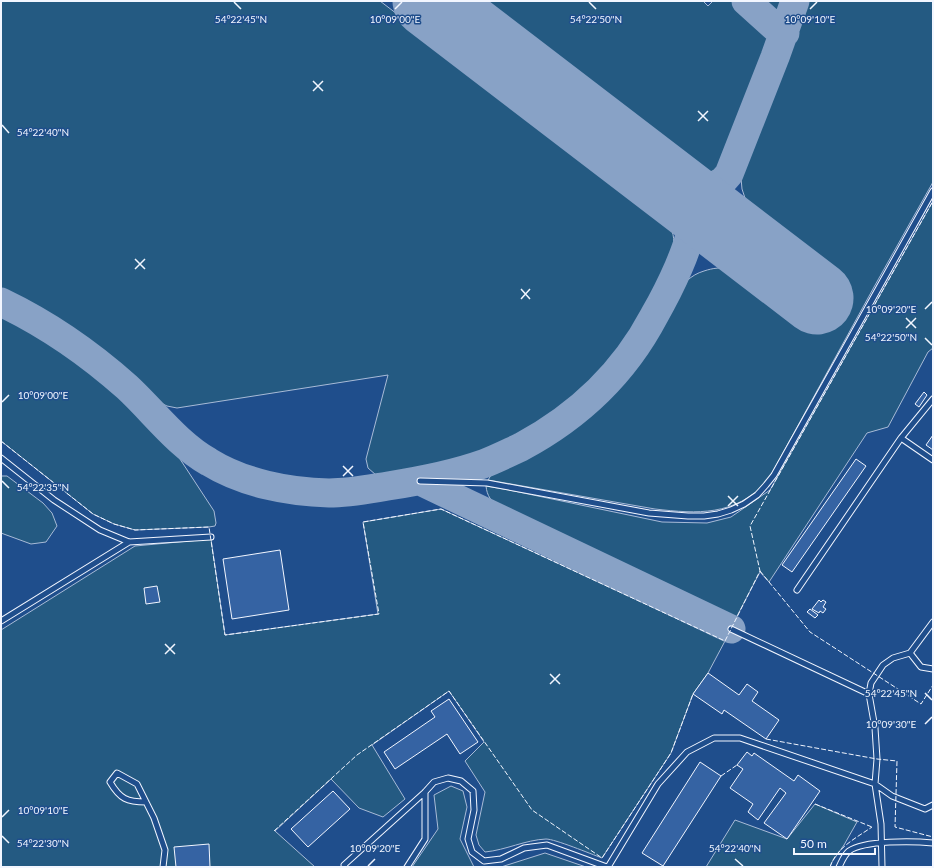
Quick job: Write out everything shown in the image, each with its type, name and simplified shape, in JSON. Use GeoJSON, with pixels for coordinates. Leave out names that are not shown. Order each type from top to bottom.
{"type":"FeatureCollection","features":[{"type":"Feature","properties":{"kind":"lane"},"geometry":{"type":"LineString","coordinates":[[420,481],[487,483],[649,513],[688,516],[718,514],[744,504],[756,495],[774,475],[933,191]]}},
{"type":"Feature","properties":{"kind":"lane"},"geometry":{"type":"LineString","coordinates":[[798,590],[901,438],[933,400]]}},
{"type":"Feature","properties":{"kind":"lane"},"geometry":{"type":"LineString","coordinates":[[901,438],[933,460]]}},
{"type":"Feature","properties":{"kind":"lane"},"geometry":{"type":"LineString","coordinates":[[1,458],[54,500],[100,530],[129,542],[211,537]]}},
{"type":"Feature","properties":{"kind":"lane"},"geometry":{"type":"LineString","coordinates":[[1,621],[129,542]]}},
{"type":"Feature","properties":{"kind":"lane"},"geometry":{"type":"LineString","coordinates":[[882,867],[882,842],[875,784],[877,759],[875,728],[869,694],[871,683],[883,665],[893,658],[910,653],[933,622]]}},
{"type":"Feature","properties":{"kind":"lane"},"geometry":{"type":"LineString","coordinates":[[731,629],[869,694]]}},
{"type":"Feature","properties":{"kind":"lane"},"geometry":{"type":"LineString","coordinates":[[910,653],[921,667],[933,669]]}},
{"type":"Feature","properties":{"kind":"lane"},"geometry":{"type":"LineString","coordinates":[[345,867],[344,865],[426,792],[434,782],[448,778],[462,781],[473,791],[474,810],[468,839],[472,852],[484,861],[501,858],[524,848],[547,845],[607,867],[658,784],[686,752],[714,738],[740,738],[875,784],[892,796],[925,809],[933,805]]}},
{"type":"Feature","properties":{"kind":"lane"},"geometry":{"type":"LineString","coordinates":[[146,802],[131,802],[116,792],[110,782],[117,772],[137,784],[146,802],[154,818],[165,850],[163,867]]}},
{"type":"Feature","properties":{"kind":"lane"},"geometry":{"type":"LineString","coordinates":[[407,867],[425,839],[426,792]]}},
{"type":"Feature","properties":{"kind":"lane"},"geometry":{"type":"LineString","coordinates":[[840,867],[845,855],[850,850],[866,844],[882,842],[933,843]]}},
{"type":"Feature","properties":{"kind":"shaded area"},"geometry":{"type":"Polygon","coordinates":[[[1,1],[380,1],[667,220],[672,230],[674,239],[670,262],[643,316],[629,339],[595,380],[576,398],[532,430],[499,447],[466,458],[417,471],[392,475],[376,475],[368,468],[366,459],[388,375],[177,408],[167,406],[159,402],[104,354],[78,334],[22,300],[1,290],[1,1]]]}},
{"type":"Feature","properties":{"kind":"shaded area"},"geometry":{"type":"Polygon","coordinates":[[[484,1],[703,1],[708,6],[713,1],[737,1],[758,19],[772,39],[724,162],[715,170],[703,174],[484,7],[484,1]]]}},
{"type":"Feature","properties":{"kind":"shaded area"},"geometry":{"type":"Polygon","coordinates":[[[757,1],[785,1],[781,12],[774,13],[768,11],[757,1]]]}},
{"type":"Feature","properties":{"kind":"shaded area"},"geometry":{"type":"Polygon","coordinates":[[[805,1],[933,1],[933,182],[767,482],[742,501],[728,507],[701,512],[686,512],[655,509],[488,480],[499,468],[540,447],[567,429],[604,397],[640,357],[659,329],[681,287],[687,280],[695,275],[714,269],[731,269],[804,324],[840,277],[755,213],[746,201],[742,189],[741,178],[743,166],[794,37],[805,1]]]}},
{"type":"Feature","properties":{"kind":"shaded area"},"geometry":{"type":"Polygon","coordinates":[[[933,201],[933,348],[928,352],[888,427],[867,433],[769,582],[760,572],[736,618],[499,507],[490,498],[487,493],[486,486],[662,522],[707,523],[731,517],[770,490],[933,201]]]}},
{"type":"Feature","properties":{"kind":"shaded area"},"geometry":{"type":"Polygon","coordinates":[[[1,316],[39,336],[90,369],[120,395],[178,456],[214,511],[215,526],[135,530],[114,524],[93,514],[1,441],[1,316]]]}},
{"type":"Feature","properties":{"kind":"shaded area"},"geometry":{"type":"Polygon","coordinates":[[[1,476],[7,476],[43,503],[52,513],[57,526],[46,542],[31,544],[1,533],[1,476]]]}},
{"type":"Feature","properties":{"kind":"shaded area"},"geometry":{"type":"Polygon","coordinates":[[[441,509],[725,641],[708,673],[693,694],[671,753],[602,858],[565,844],[546,839],[485,852],[479,845],[476,835],[485,792],[465,761],[484,742],[449,691],[372,745],[405,799],[383,817],[359,808],[331,779],[275,831],[315,867],[1,867],[1,630],[135,546],[211,539],[225,635],[378,614],[363,522],[441,509]]]}},
{"type":"Feature","properties":{"kind":"shaded area"},"geometry":{"type":"Polygon","coordinates":[[[451,786],[463,791],[467,807],[460,839],[474,867],[412,867],[438,829],[434,795],[451,786]]]}},
{"type":"Feature","properties":{"kind":"shaded area"},"geometry":{"type":"Polygon","coordinates":[[[815,804],[857,822],[830,867],[706,867],[735,820],[787,839],[815,804]]]}},
{"type":"Feature","properties":{"kind":"shaded area"},"geometry":{"type":"Polygon","coordinates":[[[545,853],[586,867],[501,867],[545,853]]]}},
{"type":"Feature","properties":{"kind":"building"},"geometry":{"type":"Polygon","coordinates":[[[924,392],[927,395],[919,407],[915,404],[924,392]]]}},
{"type":"Feature","properties":{"kind":"building"},"geometry":{"type":"Polygon","coordinates":[[[933,435],[933,450],[926,445],[933,435]]]}},
{"type":"Feature","properties":{"kind":"building"},"geometry":{"type":"Polygon","coordinates":[[[856,459],[866,466],[792,572],[782,565],[856,459]]]}},
{"type":"Feature","properties":{"kind":"building"},"geometry":{"type":"Polygon","coordinates":[[[280,550],[289,610],[232,619],[223,559],[280,550]]]}},
{"type":"Feature","properties":{"kind":"building"},"geometry":{"type":"Polygon","coordinates":[[[157,586],[160,602],[146,604],[144,588],[157,586]]]}},
{"type":"Feature","properties":{"kind":"building"},"geometry":{"type":"Polygon","coordinates":[[[819,600],[821,602],[823,600],[826,602],[823,607],[826,609],[823,613],[820,611],[819,613],[812,609],[819,600]]]}},
{"type":"Feature","properties":{"kind":"building"},"geometry":{"type":"Polygon","coordinates":[[[810,609],[818,615],[815,618],[807,612],[810,609]]]}},
{"type":"Feature","properties":{"kind":"building"},"geometry":{"type":"Polygon","coordinates":[[[708,673],[739,695],[747,684],[758,692],[752,701],[779,720],[766,739],[724,710],[722,714],[693,694],[708,673]]]}},
{"type":"Feature","properties":{"kind":"building"},"geometry":{"type":"Polygon","coordinates":[[[449,699],[478,742],[460,754],[447,734],[395,769],[384,752],[435,717],[431,711],[449,699]]]}},
{"type":"Feature","properties":{"kind":"building"},"geometry":{"type":"Polygon","coordinates":[[[747,752],[752,756],[754,753],[794,781],[798,775],[820,791],[787,839],[764,823],[786,793],[780,788],[758,820],[748,812],[753,804],[730,788],[743,769],[737,765],[747,752]]]}},
{"type":"Feature","properties":{"kind":"building"},"geometry":{"type":"Polygon","coordinates":[[[700,762],[721,776],[663,866],[642,853],[700,762]]]}},
{"type":"Feature","properties":{"kind":"building"},"geometry":{"type":"Polygon","coordinates":[[[333,791],[350,809],[308,847],[291,829],[333,791]]]}},
{"type":"Feature","properties":{"kind":"building"},"geometry":{"type":"Polygon","coordinates":[[[209,844],[210,867],[176,867],[174,847],[209,844]]]}},
{"type":"Feature","properties":{"kind":"taxiway"},"geometry":{"type":"LineString","coordinates":[[746,1],[776,28],[785,33]]}},
{"type":"Feature","properties":{"kind":"taxiway"},"geometry":{"type":"LineString","coordinates":[[671,187],[690,194],[703,195],[715,189],[729,174],[775,57],[795,1]]}},
{"type":"Feature","properties":{"kind":"taxiway"},"geometry":{"type":"LineString","coordinates":[[1,302],[35,320],[98,362],[127,387],[186,446],[197,455],[236,476],[266,485],[298,491],[329,493],[359,491],[400,484],[471,468],[521,447],[561,422],[597,392],[614,375],[642,337],[659,307],[672,282],[689,240],[691,228],[690,213],[678,194],[671,187]]}},
{"type":"Feature","properties":{"kind":"taxiway"},"geometry":{"type":"LineString","coordinates":[[420,481],[731,629]]}},
{"type":"Feature","properties":{"kind":"runway"},"geometry":{"type":"LineString","coordinates":[[429,1],[817,298]]}},
{"type":"Feature","properties":{"kind":"fence"},"geometry":{"type":"LineString","coordinates":[[1,441],[93,514],[114,524],[135,530],[209,527],[225,635],[379,614],[363,522],[441,509],[725,641],[760,571],[750,526],[933,201]]}},
{"type":"Feature","properties":{"kind":"fence"},"geometry":{"type":"LineString","coordinates":[[760,571],[810,632],[921,704],[933,685]]}},
{"type":"Feature","properties":{"kind":"fence"},"geometry":{"type":"LineString","coordinates":[[274,831],[357,755],[449,691],[532,810],[602,858],[671,753],[693,694]]}},
{"type":"Feature","properties":{"kind":"fence"},"geometry":{"type":"LineString","coordinates":[[766,739],[877,759],[897,761],[895,827],[933,837]]}},
{"type":"Feature","properties":{"kind":"fence"},"geometry":{"type":"LineString","coordinates":[[721,776],[737,765]]}},
{"type":"Feature","properties":{"kind":"fence"},"geometry":{"type":"LineString","coordinates":[[815,804],[872,827]]}},
{"type":"Feature","properties":{"kind":"fence"},"geometry":{"type":"LineString","coordinates":[[830,867],[833,860],[842,849],[853,839],[872,827]]}}]}
